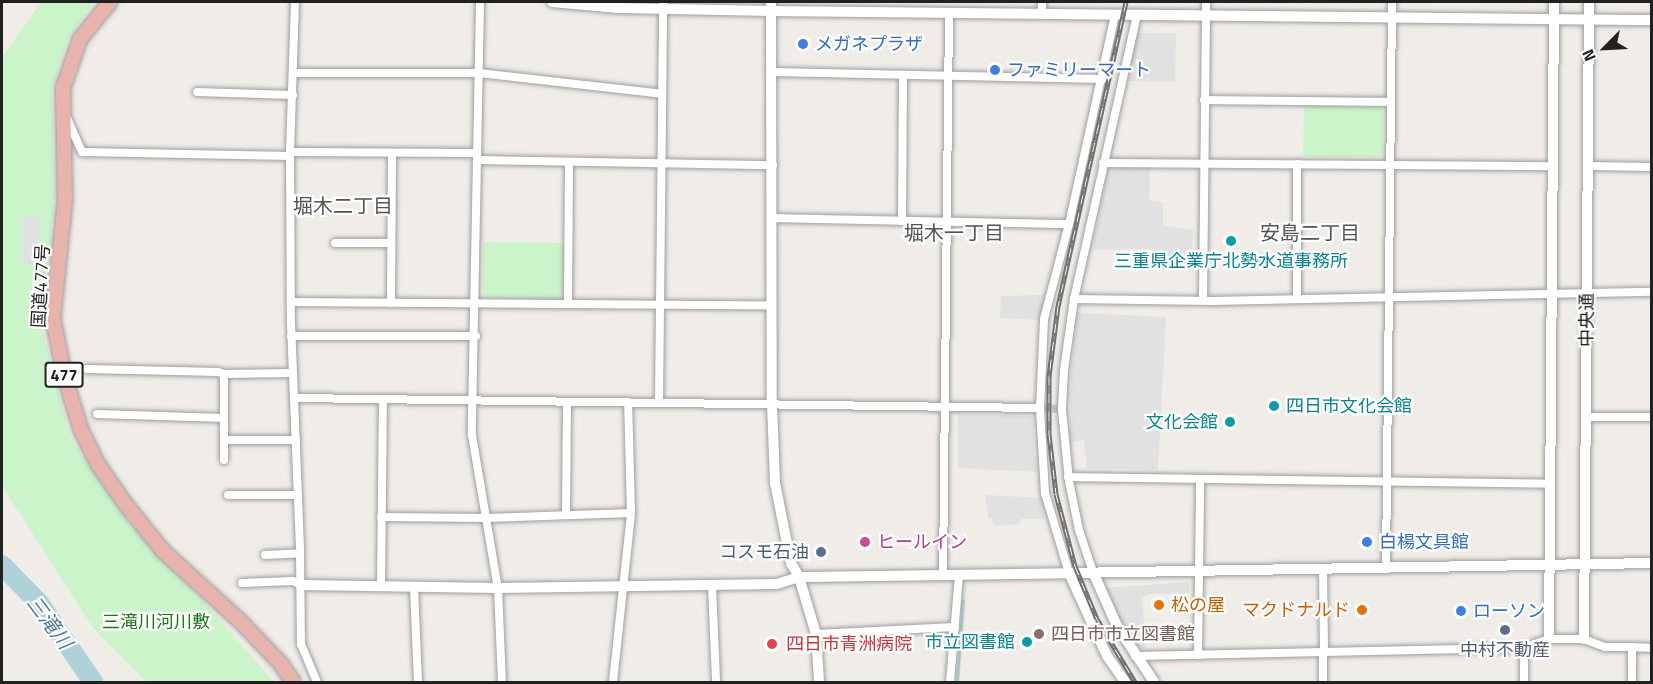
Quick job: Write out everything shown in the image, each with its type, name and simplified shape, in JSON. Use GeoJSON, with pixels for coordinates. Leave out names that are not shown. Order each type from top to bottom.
{"type":"FeatureCollection","features":[{"type":"Feature","properties":{"kind":"highway","name":"国道477号"},"geometry":{"type":"LineString","coordinates":[[110,2],[80,39],[71,57],[63,88],[65,200],[53,319],[65,378],[81,430],[109,480],[163,551],[242,623],[281,664],[293,682]]}},
{"type":"Feature","properties":{"kind":"street"},"geometry":{"type":"LineString","coordinates":[[296,2],[290,154],[291,336],[302,585],[301,644],[317,682]]}},
{"type":"Feature","properties":{"kind":"street"},"geometry":{"type":"LineString","coordinates":[[480,2],[476,336],[472,435],[498,588],[502,682]]}},
{"type":"Feature","properties":{"kind":"street"},"geometry":{"type":"LineString","coordinates":[[552,2],[619,8],[663,5],[771,6],[1137,15],[1652,20]]}},
{"type":"Feature","properties":{"kind":"street"},"geometry":{"type":"LineString","coordinates":[[1042,2],[1042,13]]}},
{"type":"Feature","properties":{"kind":"street"},"geometry":{"type":"LineString","coordinates":[[1203,300],[1206,2]]}},
{"type":"Feature","properties":{"kind":"street"},"geometry":{"type":"LineString","coordinates":[[1386,567],[1389,482],[1392,2]]}},
{"type":"Feature","properties":{"kind":"street","name":"中央通"},"geometry":{"type":"LineString","coordinates":[[1549,639],[1554,2]]}},
{"type":"Feature","properties":{"kind":"street","name":"中央通"},"geometry":{"type":"LineString","coordinates":[[1584,639],[1590,166],[1589,2]]}},
{"type":"Feature","properties":{"kind":"street"},"geometry":{"type":"LineString","coordinates":[[659,402],[663,5]]}},
{"type":"Feature","properties":{"kind":"street"},"geometry":{"type":"LineString","coordinates":[[771,6],[772,404],[775,483],[791,563],[799,577],[816,634],[819,682]]}},
{"type":"Feature","properties":{"kind":"street"},"geometry":{"type":"LineString","coordinates":[[943,575],[949,12]]}},
{"type":"Feature","properties":{"kind":"street"},"geometry":{"type":"LineString","coordinates":[[1115,14],[1103,79],[1044,319],[1041,408],[1045,492],[1069,573],[1098,639],[1125,682]]}},
{"type":"Feature","properties":{"kind":"street"},"geometry":{"type":"LineString","coordinates":[[1137,15],[1074,299],[1064,370],[1062,409],[1068,477],[1079,530],[1093,572],[1109,609],[1135,656],[1154,682]]}},
{"type":"Feature","properties":{"kind":"street"},"geometry":{"type":"LineString","coordinates":[[772,72],[1103,79]]}},
{"type":"Feature","properties":{"kind":"street"},"geometry":{"type":"LineString","coordinates":[[293,73],[479,74],[662,94]]}},
{"type":"Feature","properties":{"kind":"street"},"geometry":{"type":"LineString","coordinates":[[902,221],[903,75]]}},
{"type":"Feature","properties":{"kind":"street"},"geometry":{"type":"LineString","coordinates":[[197,92],[292,95]]}},
{"type":"Feature","properties":{"kind":"street"},"geometry":{"type":"LineString","coordinates":[[1204,100],[1390,102]]}},
{"type":"Feature","properties":{"kind":"street"},"geometry":{"type":"LineString","coordinates":[[62,107],[82,153],[392,154],[570,163],[773,165]]}},
{"type":"Feature","properties":{"kind":"street"},"geometry":{"type":"LineString","coordinates":[[391,303],[392,154]]}},
{"type":"Feature","properties":{"kind":"street"},"geometry":{"type":"LineString","coordinates":[[568,304],[570,163]]}},
{"type":"Feature","properties":{"kind":"street"},"geometry":{"type":"LineString","coordinates":[[1103,163],[1554,166]]}},
{"type":"Feature","properties":{"kind":"street"},"geometry":{"type":"LineString","coordinates":[[1297,164],[1297,299]]}},
{"type":"Feature","properties":{"kind":"street"},"geometry":{"type":"LineString","coordinates":[[1590,166],[1652,167]]}},
{"type":"Feature","properties":{"kind":"street"},"geometry":{"type":"LineString","coordinates":[[772,219],[1069,224]]}},
{"type":"Feature","properties":{"kind":"street"},"geometry":{"type":"LineString","coordinates":[[335,243],[391,243]]}},
{"type":"Feature","properties":{"kind":"street"},"geometry":{"type":"LineString","coordinates":[[1074,299],[1297,299],[1652,292]]}},
{"type":"Feature","properties":{"kind":"street"},"geometry":{"type":"LineString","coordinates":[[291,302],[772,305]]}},
{"type":"Feature","properties":{"kind":"street"},"geometry":{"type":"LineString","coordinates":[[291,336],[476,336]]}},
{"type":"Feature","properties":{"kind":"street"},"geometry":{"type":"LineString","coordinates":[[87,369],[224,374],[293,373]]}},
{"type":"Feature","properties":{"kind":"street"},"geometry":{"type":"LineString","coordinates":[[224,374],[225,460]]}},
{"type":"Feature","properties":{"kind":"street"},"geometry":{"type":"LineString","coordinates":[[294,398],[1041,408]]}},
{"type":"Feature","properties":{"kind":"street"},"geometry":{"type":"LineString","coordinates":[[381,586],[383,399]]}},
{"type":"Feature","properties":{"kind":"street"},"geometry":{"type":"LineString","coordinates":[[566,515],[567,402]]}},
{"type":"Feature","properties":{"kind":"street"},"geometry":{"type":"LineString","coordinates":[[613,682],[631,513],[628,402]]}},
{"type":"Feature","properties":{"kind":"street"},"geometry":{"type":"LineString","coordinates":[[97,414],[224,418]]}},
{"type":"Feature","properties":{"kind":"street"},"geometry":{"type":"LineString","coordinates":[[1587,417],[1652,417]]}},
{"type":"Feature","properties":{"kind":"street"},"geometry":{"type":"LineString","coordinates":[[224,440],[296,440]]}},
{"type":"Feature","properties":{"kind":"street"},"geometry":{"type":"LineString","coordinates":[[1068,477],[1200,481],[1550,484]]}},
{"type":"Feature","properties":{"kind":"street"},"geometry":{"type":"LineString","coordinates":[[1198,655],[1200,481]]}},
{"type":"Feature","properties":{"kind":"street"},"geometry":{"type":"LineString","coordinates":[[228,495],[298,495]]}},
{"type":"Feature","properties":{"kind":"street"},"geometry":{"type":"LineString","coordinates":[[381,517],[486,518],[631,513]]}},
{"type":"Feature","properties":{"kind":"street"},"geometry":{"type":"LineString","coordinates":[[265,555],[300,554]]}},
{"type":"Feature","properties":{"kind":"street"},"geometry":{"type":"LineString","coordinates":[[242,583],[293,581],[302,585],[498,588],[712,585],[777,584],[799,577],[1652,563]]}},
{"type":"Feature","properties":{"kind":"street"},"geometry":{"type":"LineString","coordinates":[[1323,568],[1323,682]]}},
{"type":"Feature","properties":{"kind":"street"},"geometry":{"type":"LineString","coordinates":[[950,682],[959,574]]}},
{"type":"Feature","properties":{"kind":"street"},"geometry":{"type":"LineString","coordinates":[[712,585],[716,682]]}},
{"type":"Feature","properties":{"kind":"street"},"geometry":{"type":"LineString","coordinates":[[414,587],[418,682]]}},
{"type":"Feature","properties":{"kind":"street"},"geometry":{"type":"LineString","coordinates":[[816,634],[955,627]]}},
{"type":"Feature","properties":{"kind":"street"},"geometry":{"type":"LineString","coordinates":[[1135,656],[1524,648],[1549,639],[1584,639],[1605,647],[1652,648]]}},
{"type":"Feature","properties":{"kind":"street"},"geometry":{"type":"LineString","coordinates":[[1632,647],[1632,682]]}},
{"type":"Feature","properties":{"kind":"street"},"geometry":{"type":"LineString","coordinates":[[1524,648],[1524,682]]}},
{"type":"Feature","properties":{"kind":"green space","name":"三滝川河川敷"},"geometry":{"type":"Polygon","coordinates":[[[42,2],[94,2],[68,39],[52,89],[55,198],[41,323],[70,437],[131,527],[202,600],[274,682],[147,682],[93,628],[2,486],[2,57],[42,2]]]}},
{"type":"Feature","properties":{"kind":"green space"},"geometry":{"type":"Polygon","coordinates":[[[1304,105],[1380,107],[1383,111],[1383,154],[1378,157],[1303,157],[1304,105]]]}},
{"type":"Feature","properties":{"kind":"green space"},"geometry":{"type":"Polygon","coordinates":[[[483,242],[564,243],[563,296],[560,300],[485,298],[483,294],[483,242]]]}},
{"type":"Feature","properties":{"kind":"shaded area"},"geometry":{"type":"Polygon","coordinates":[[[1136,33],[1176,33],[1175,82],[1126,81],[1136,33]]]}},
{"type":"Feature","properties":{"kind":"shaded area"},"geometry":{"type":"Polygon","coordinates":[[[1150,168],[1149,200],[1163,202],[1163,226],[1193,230],[1192,257],[1154,257],[1153,249],[1092,250],[1108,170],[1150,168]]]}},
{"type":"Feature","properties":{"kind":"shaded area"},"geometry":{"type":"Polygon","coordinates":[[[22,216],[39,216],[39,264],[22,264],[22,216]]]}},
{"type":"Feature","properties":{"kind":"shaded area"},"geometry":{"type":"Polygon","coordinates":[[[1045,295],[1041,320],[1000,318],[1001,296],[1045,295]]]}},
{"type":"Feature","properties":{"kind":"shaded area"},"geometry":{"type":"Polygon","coordinates":[[[1078,313],[1166,317],[1158,470],[1087,468],[1084,440],[1070,442],[1071,373],[1078,313]]]}},
{"type":"Feature","properties":{"kind":"shaded area"},"geometry":{"type":"Polygon","coordinates":[[[958,414],[1033,416],[1034,454],[1039,472],[958,468],[958,414]]]}},
{"type":"Feature","properties":{"kind":"shaded area"},"geometry":{"type":"Polygon","coordinates":[[[985,495],[1043,498],[1044,519],[1021,519],[1020,524],[995,526],[992,519],[988,518],[985,495]]]}},
{"type":"Feature","properties":{"kind":"shaded area"},"geometry":{"type":"Polygon","coordinates":[[[1189,582],[1189,594],[1149,594],[1142,598],[1146,648],[1136,648],[1130,643],[1105,588],[1189,582]]]}},
{"type":"Feature","properties":{"kind":"waterway","name":"三滝川"},"geometry":{"type":"LineString","coordinates":[[2,565],[39,603],[93,682]]}},
{"type":"Feature","properties":{"kind":"waterway"},"geometry":{"type":"LineString","coordinates":[[957,682],[963,600]]}},
{"type":"Feature","properties":{"kind":"tunnel"},"geometry":{"type":"LineString","coordinates":[[1040,408],[1062,409]]}},
{"type":"Feature","properties":{"kind":"railway"},"geometry":{"type":"LineString","coordinates":[[1126,2],[1058,306],[1049,376],[1049,434],[1056,494],[1075,566],[1097,619],[1135,682]]}},
{"type":"Feature","properties":{"kind":"place","name":"メガネプラザ"},"geometry":{"type":"Point","coordinates":[803,44]}},
{"type":"Feature","properties":{"kind":"place","name":"ファミリーマート"},"geometry":{"type":"Point","coordinates":[995,70]}},
{"type":"Feature","properties":{"kind":"place","name":"三重県企業庁北勢水道事務所"},"geometry":{"type":"Point","coordinates":[1231,241]}},
{"type":"Feature","properties":{"kind":"place","name":"四日市文化会館"},"geometry":{"type":"Point","coordinates":[1274,406]}},
{"type":"Feature","properties":{"kind":"place","name":"文化会館"},"geometry":{"type":"Point","coordinates":[1230,422]}},
{"type":"Feature","properties":{"kind":"place","name":"ヒールイン"},"geometry":{"type":"Point","coordinates":[865,542]}},
{"type":"Feature","properties":{"kind":"place","name":"白楊文具館"},"geometry":{"type":"Point","coordinates":[1367,542]}},
{"type":"Feature","properties":{"kind":"place","name":"コスモ石油"},"geometry":{"type":"Point","coordinates":[821,552]}},
{"type":"Feature","properties":{"kind":"place","name":"松の屋"},"geometry":{"type":"Point","coordinates":[1159,605]}},
{"type":"Feature","properties":{"kind":"place","name":"マクドナルド"},"geometry":{"type":"Point","coordinates":[1362,610]}},
{"type":"Feature","properties":{"kind":"place","name":"ローソン"},"geometry":{"type":"Point","coordinates":[1461,611]}},
{"type":"Feature","properties":{"kind":"place","name":"中村不動産"},"geometry":{"type":"Point","coordinates":[1505,630]}},
{"type":"Feature","properties":{"kind":"place","name":"四日市市立図書館"},"geometry":{"type":"Point","coordinates":[1039,634]}},
{"type":"Feature","properties":{"kind":"place","name":"市立図書館"},"geometry":{"type":"Point","coordinates":[1027,642]}},
{"type":"Feature","properties":{"kind":"place","name":"四日市青洲病院"},"geometry":{"type":"Point","coordinates":[772,644]}},
{"type":"Feature","properties":{"kind":"district","name":"堀木二丁目"},"geometry":{"type":"Point","coordinates":[343,205]}},
{"type":"Feature","properties":{"kind":"district","name":"堀木一丁目"},"geometry":{"type":"Point","coordinates":[954,232]}},
{"type":"Feature","properties":{"kind":"district","name":"安島二丁目"},"geometry":{"type":"Point","coordinates":[1310,232]}}]}
